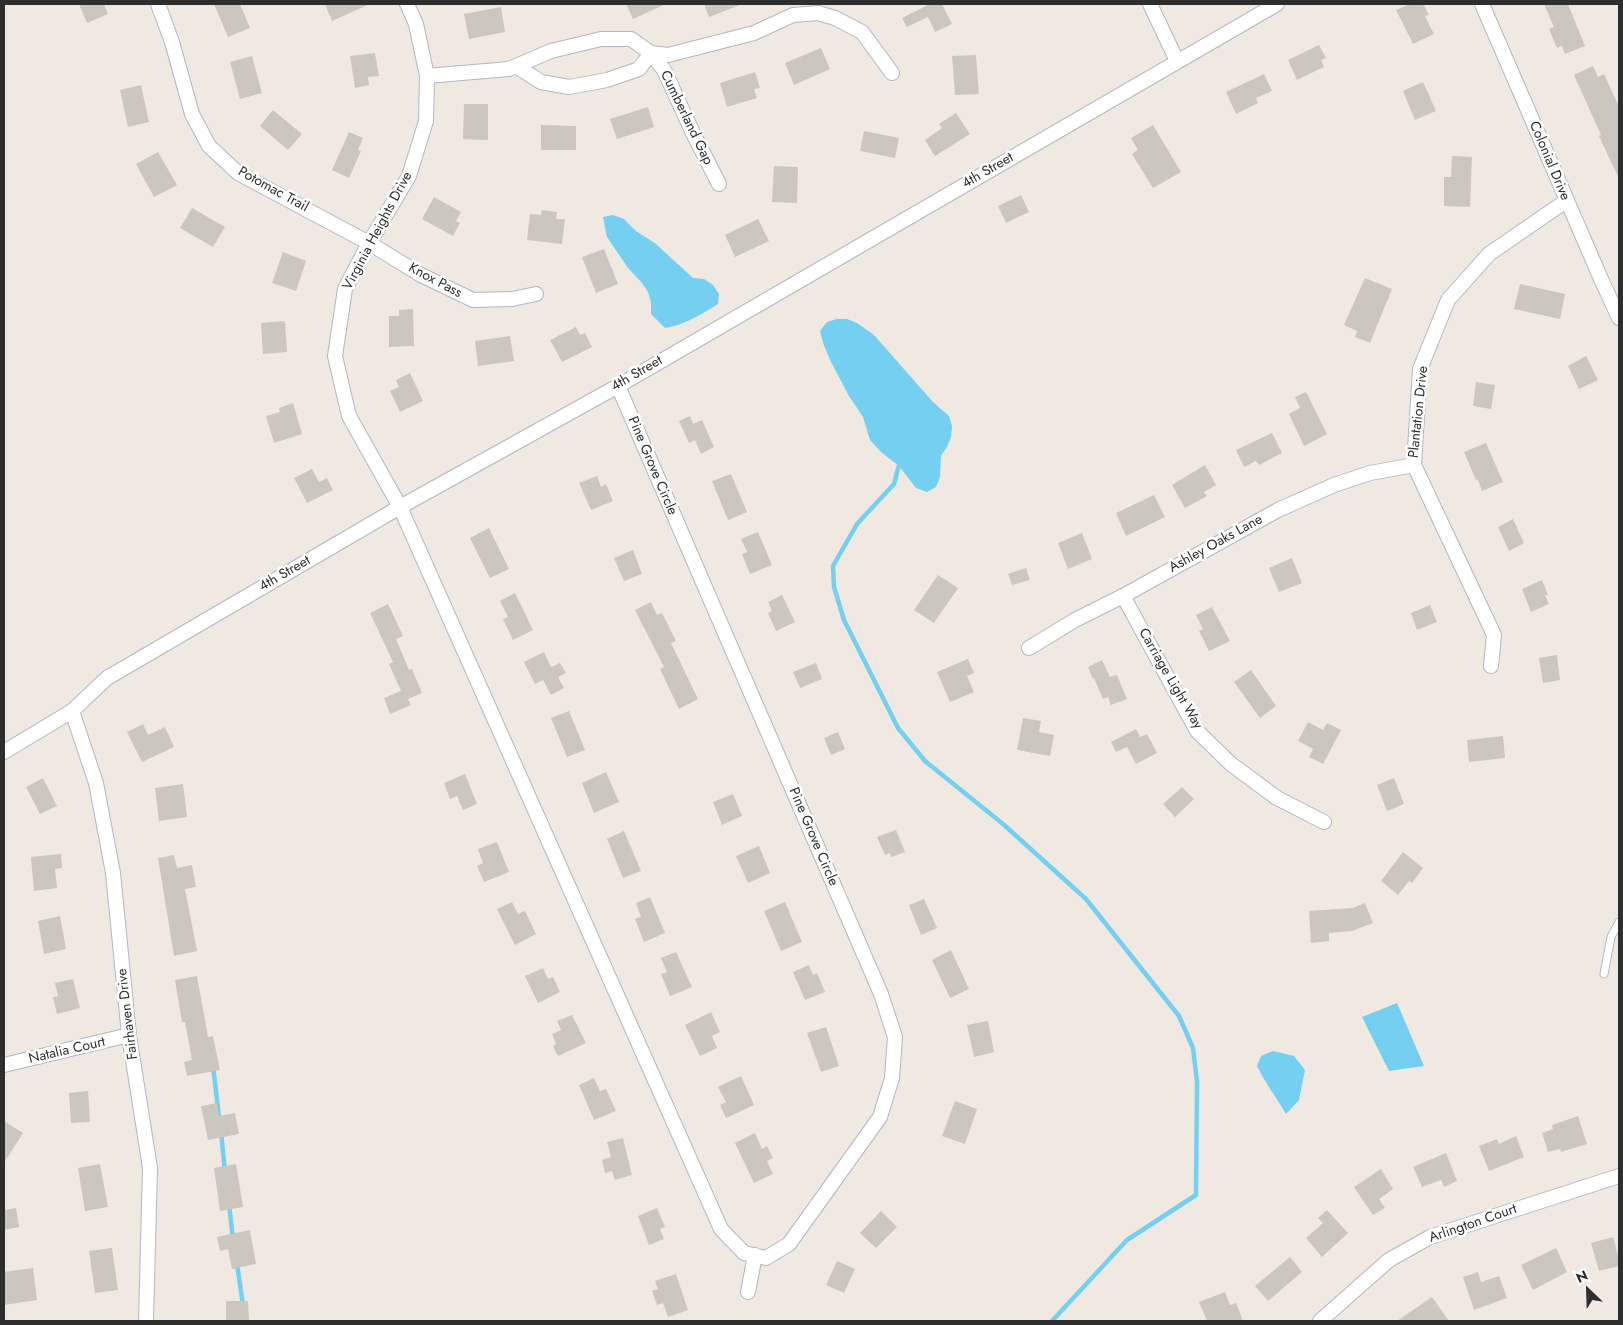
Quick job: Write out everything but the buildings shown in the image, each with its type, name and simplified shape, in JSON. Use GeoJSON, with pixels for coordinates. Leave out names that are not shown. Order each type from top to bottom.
{"type":"FeatureCollection","features":[{"type":"Feature","properties":{"kind":"street","name":"Potomac Trail"},"geometry":{"type":"LineString","coordinates":[[158,4],[172,42],[192,114],[209,146],[238,173],[369,243]]}},
{"type":"Feature","properties":{"kind":"street","name":"Virginia Heights Drive"},"geometry":{"type":"LineString","coordinates":[[400,507],[349,416],[335,356],[345,289],[369,243],[409,176],[426,120],[427,76],[416,24],[407,4]]}},
{"type":"Feature","properties":{"kind":"street"},"geometry":{"type":"LineString","coordinates":[[1150,4],[1177,61]]}},
{"type":"Feature","properties":{"kind":"street","name":"4th Street"},"geometry":{"type":"LineString","coordinates":[[4,752],[72,711],[107,678],[400,507],[618,386],[1277,4]]}},
{"type":"Feature","properties":{"kind":"street","name":"Colonial Drive"},"geometry":{"type":"LineString","coordinates":[[1482,4],[1566,201],[1619,318]]}},
{"type":"Feature","properties":{"kind":"street"},"geometry":{"type":"LineString","coordinates":[[427,76],[509,69],[551,51],[601,39],[631,39],[651,53],[668,55],[754,33],[793,15],[818,13],[835,18],[862,32],[892,73]]}},
{"type":"Feature","properties":{"kind":"street"},"geometry":{"type":"LineString","coordinates":[[516,66],[541,82],[569,87],[607,80],[639,69],[651,53]]}},
{"type":"Feature","properties":{"kind":"street","name":"Cumberland Gap"},"geometry":{"type":"LineString","coordinates":[[651,53],[664,70],[719,184]]}},
{"type":"Feature","properties":{"kind":"street","name":"Plantation Drive"},"geometry":{"type":"LineString","coordinates":[[1492,666],[1494,635],[1414,465],[1420,369],[1448,300],[1489,254],[1566,201]]}},
{"type":"Feature","properties":{"kind":"street","name":"Knox Pass"},"geometry":{"type":"LineString","coordinates":[[369,243],[422,275],[473,300],[512,299],[536,294]]}},
{"type":"Feature","properties":{"kind":"street","name":"Pine Grove Circle"},"geometry":{"type":"LineString","coordinates":[[618,386],[881,994],[895,1037],[892,1078],[880,1117],[789,1244],[766,1258],[755,1255]]}},
{"type":"Feature","properties":{"kind":"street","name":"Ashley Oaks Lane"},"geometry":{"type":"LineString","coordinates":[[1028,648],[1075,620],[1123,596],[1278,510],[1370,473],[1414,465]]}},
{"type":"Feature","properties":{"kind":"street"},"geometry":{"type":"LineString","coordinates":[[400,507],[721,1228],[744,1253],[755,1255],[748,1292]]}},
{"type":"Feature","properties":{"kind":"street","name":"Carriage Light Way"},"geometry":{"type":"LineString","coordinates":[[1123,596],[1197,731],[1231,764],[1276,798],[1324,822]]}},
{"type":"Feature","properties":{"kind":"street","name":"Fairhaven Drive"},"geometry":{"type":"LineString","coordinates":[[72,711],[96,783],[113,873],[129,1035],[150,1168],[146,1321]]}},
{"type":"Feature","properties":{"kind":"street","name":"Natalia Court"},"geometry":{"type":"LineString","coordinates":[[4,1065],[129,1035]]}},
{"type":"Feature","properties":{"kind":"street","name":"Arlington Court"},"geometry":{"type":"LineString","coordinates":[[1320,1321],[1389,1260],[1430,1237],[1619,1176]]}},
{"type":"Feature","properties":{"kind":"lane"},"geometry":{"type":"LineString","coordinates":[[1604,974],[1611,937],[1619,922]]}},
{"type":"Feature","properties":{"kind":"water"},"geometry":{"type":"Polygon","coordinates":[[[613,215],[624,219],[636,231],[656,244],[693,278],[704,279],[713,285],[719,294],[718,304],[686,322],[665,328],[651,314],[651,302],[648,292],[628,268],[607,237],[603,217],[613,215]]]}},
{"type":"Feature","properties":{"kind":"water"},"geometry":{"type":"Polygon","coordinates":[[[847,319],[857,323],[874,335],[933,402],[949,416],[952,426],[951,437],[941,456],[940,477],[936,487],[927,492],[916,488],[899,466],[881,452],[870,440],[863,417],[849,396],[823,343],[820,331],[827,322],[847,319]]]}},
{"type":"Feature","properties":{"kind":"water"},"geometry":{"type":"Polygon","coordinates":[[[1397,1003],[1424,1066],[1389,1071],[1362,1017],[1397,1003]]]}},
{"type":"Feature","properties":{"kind":"water"},"geometry":{"type":"Polygon","coordinates":[[[1273,1051],[1294,1056],[1305,1070],[1299,1100],[1286,1114],[1257,1066],[1261,1056],[1273,1051]]]}},
{"type":"Feature","properties":{"kind":"waterway"},"geometry":{"type":"LineString","coordinates":[[899,465],[894,484],[857,524],[833,566],[834,587],[844,620],[898,728],[925,761],[1003,824],[1086,899],[1179,1016],[1193,1048],[1197,1082],[1196,1195],[1127,1240],[1052,1321]]}},
{"type":"Feature","properties":{"kind":"waterway"},"geometry":{"type":"LineString","coordinates":[[213,1066],[219,1117]]}},
{"type":"Feature","properties":{"kind":"waterway"},"geometry":{"type":"LineString","coordinates":[[221,1132],[225,1172]]}},
{"type":"Feature","properties":{"kind":"waterway"},"geometry":{"type":"LineString","coordinates":[[229,1204],[233,1239]]}},
{"type":"Feature","properties":{"kind":"waterway"},"geometry":{"type":"LineString","coordinates":[[237,1264],[243,1305]]}}]}
